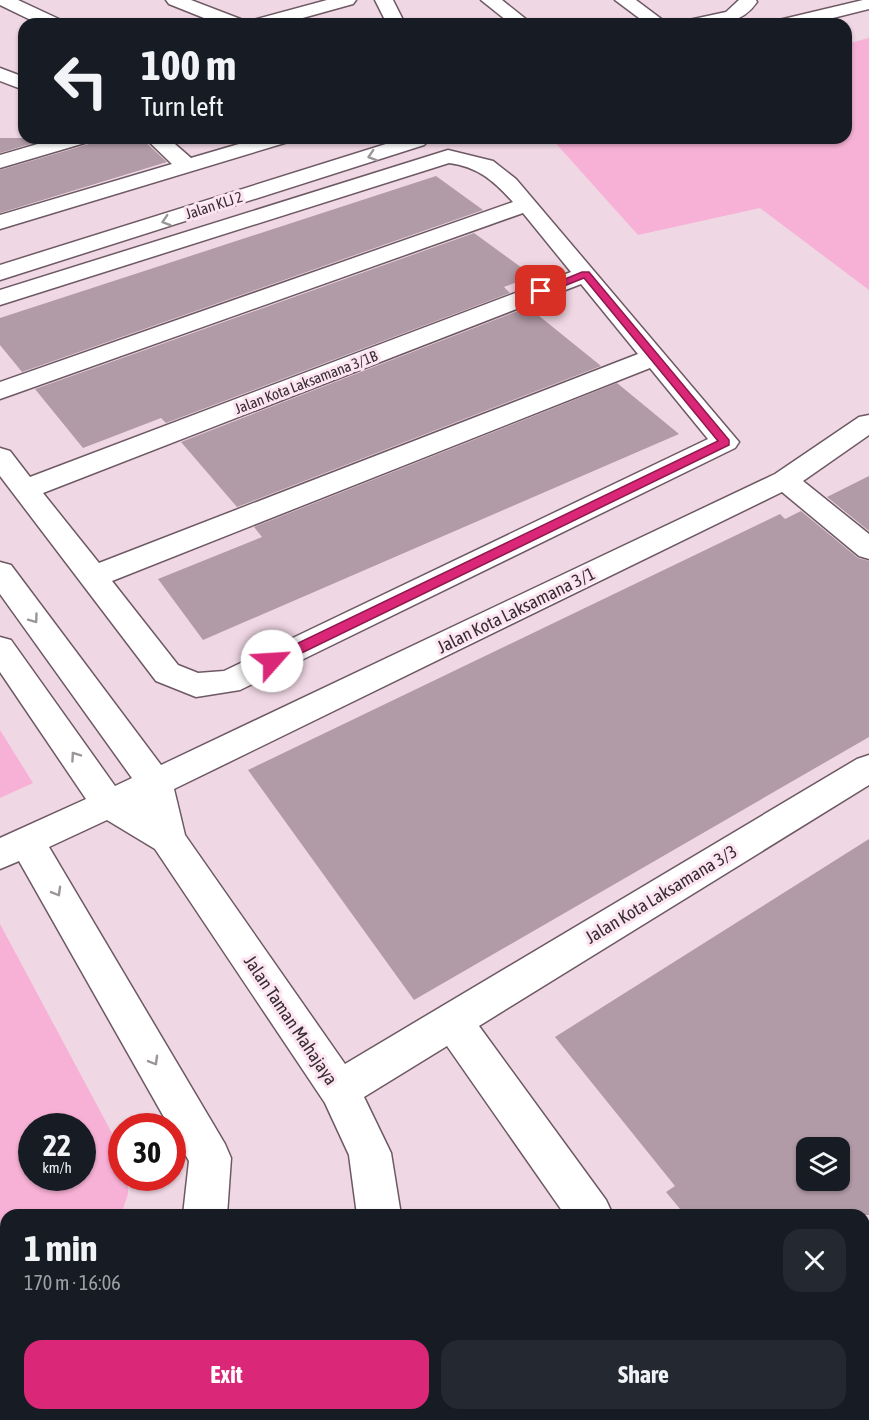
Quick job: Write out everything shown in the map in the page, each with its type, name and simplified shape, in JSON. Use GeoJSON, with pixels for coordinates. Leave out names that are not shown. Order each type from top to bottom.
{"type":"FeatureCollection","features":[{"type":"Feature","properties":{"kind":"street"},"geometry":{"type":"LineString","coordinates":[[3,0],[41,18]]}},
{"type":"Feature","properties":{"kind":"street"},"geometry":{"type":"LineString","coordinates":[[175,0],[221,18]]}},
{"type":"Feature","properties":{"kind":"street"},"geometry":{"type":"LineString","coordinates":[[384,0],[393,18]]}},
{"type":"Feature","properties":{"kind":"street"},"geometry":{"type":"LineString","coordinates":[[490,0],[515,18]]}},
{"type":"Feature","properties":{"kind":"street"},"geometry":{"type":"LineString","coordinates":[[624,0],[650,18]]}},
{"type":"Feature","properties":{"kind":"street"},"geometry":{"type":"LineString","coordinates":[[281,18],[340,1]]}},
{"type":"Feature","properties":{"kind":"street"},"geometry":{"type":"LineString","coordinates":[[723,18],[732,16],[748,2]]}},
{"type":"Feature","properties":{"kind":"street"},"geometry":{"type":"LineString","coordinates":[[836,18],[869,4]]}},
{"type":"Feature","properties":{"kind":"street"},"geometry":{"type":"LineString","coordinates":[[844,18],[869,14]]}},
{"type":"Feature","properties":{"kind":"street"},"geometry":{"type":"LineString","coordinates":[[0,74],[18,82]]}},
{"type":"Feature","properties":{"kind":"street"},"geometry":{"type":"LineString","coordinates":[[0,97],[18,92]]}},
{"type":"Feature","properties":{"kind":"street"},"geometry":{"type":"LineString","coordinates":[[0,162],[61,144]]}},
{"type":"Feature","properties":{"kind":"street"},"geometry":{"type":"LineString","coordinates":[[163,144],[187,166]]}},
{"type":"Feature","properties":{"kind":"street"},"geometry":{"type":"LineString","coordinates":[[0,222],[261,144]]}},
{"type":"Feature","properties":{"kind":"street","name":"Jalan KLJ 2"},"geometry":{"type":"LineString","coordinates":[[0,253],[345,144]]}},
{"type":"Feature","properties":{"kind":"street","name":"Jalan KLJ 2"},"geometry":{"type":"LineString","coordinates":[[0,273],[409,144]]}},
{"type":"Feature","properties":{"kind":"street"},"geometry":{"type":"LineString","coordinates":[[0,298],[448,156],[472,159],[492,166],[527,204],[725,442],[229,682],[196,685],[167,673],[0,457]]}},
{"type":"Feature","properties":{"kind":"street"},"geometry":{"type":"LineString","coordinates":[[0,391],[527,204]]}},
{"type":"Feature","properties":{"kind":"street","name":"Jalan Kota Laksamana 3/1B"},"geometry":{"type":"LineString","coordinates":[[26,489],[585,274]]}},
{"type":"Feature","properties":{"kind":"street"},"geometry":{"type":"LineString","coordinates":[[93,577],[654,357]]}},
{"type":"Feature","properties":{"kind":"street","name":"Jalan Kota Laksamana 3/1"},"geometry":{"type":"LineString","coordinates":[[14,848],[155,783],[785,480],[869,423]]}},
{"type":"Feature","properties":{"kind":"street"},"geometry":{"type":"LineString","coordinates":[[785,480],[869,549]]}},
{"type":"Feature","properties":{"kind":"street","name":"Jalan Taman Mahajaya"},"geometry":{"type":"LineString","coordinates":[[0,572],[155,783],[168,839],[339,1090],[370,1153],[378,1209]]}},
{"type":"Feature","properties":{"kind":"street","name":"Jalan Taman Mahajaya"},"geometry":{"type":"LineString","coordinates":[[0,648],[108,804],[168,839]]}},
{"type":"Feature","properties":{"kind":"street","name":"Jalan Kota Laksamana 3/3"},"geometry":{"type":"LineString","coordinates":[[339,1090],[869,768]]}},
{"type":"Feature","properties":{"kind":"street"},"geometry":{"type":"LineString","coordinates":[[14,848],[210,1158],[206,1209]]}},
{"type":"Feature","properties":{"kind":"street"},"geometry":{"type":"LineString","coordinates":[[453,1021],[587,1209]]}},
{"type":"Feature","properties":{"kind":"shaded area"},"geometry":{"type":"Polygon","coordinates":[[[869,38],[869,290],[760,208],[638,235],[556,144],[852,144],[852,42],[869,38]]]}},
{"type":"Feature","properties":{"kind":"shaded area"},"geometry":{"type":"Polygon","coordinates":[[[0,730],[33,783],[0,798],[0,730]]]}},
{"type":"Feature","properties":{"kind":"shaded area"},"geometry":{"type":"Polygon","coordinates":[[[0,924],[108,1126],[108,1191],[128,1191],[123,1209],[0,1209],[0,924]]]}},
{"type":"Feature","properties":{"kind":"building"},"geometry":{"type":"Polygon","coordinates":[[[0,138],[18,138],[18,144],[30,144],[0,153],[0,138]]]}},
{"type":"Feature","properties":{"kind":"building"},"geometry":{"type":"Polygon","coordinates":[[[89,144],[148,144],[167,162],[0,213],[0,170],[89,144]]]}},
{"type":"Feature","properties":{"kind":"building"},"geometry":{"type":"Polygon","coordinates":[[[436,176],[483,210],[22,372],[0,345],[0,318],[436,176]]]}},
{"type":"Feature","properties":{"kind":"building"},"geometry":{"type":"Polygon","coordinates":[[[474,233],[533,276],[504,287],[510,293],[166,423],[161,418],[83,448],[35,389],[474,233]]]}},
{"type":"Feature","properties":{"kind":"building"},"geometry":{"type":"Polygon","coordinates":[[[528,307],[601,366],[237,507],[181,442],[528,307]]]}},
{"type":"Feature","properties":{"kind":"building"},"geometry":{"type":"Polygon","coordinates":[[[617,383],[679,434],[203,640],[158,579],[262,537],[254,527],[617,383]]]}},
{"type":"Feature","properties":{"kind":"building"},"geometry":{"type":"Polygon","coordinates":[[[869,476],[869,531],[827,497],[869,476]]]}},
{"type":"Feature","properties":{"kind":"building"},"geometry":{"type":"Polygon","coordinates":[[[801,511],[858,558],[869,561],[869,737],[414,1000],[248,770],[780,514],[785,519],[801,511]]]}},
{"type":"Feature","properties":{"kind":"building"},"geometry":{"type":"Polygon","coordinates":[[[869,839],[869,1209],[680,1209],[666,1192],[675,1186],[555,1037],[869,839]]]}},
{"type":"Feature","properties":{"kind":"route"},"geometry":{"type":"LineString","coordinates":[[272,661],[725,442],[585,274],[541,291]]}}]}
